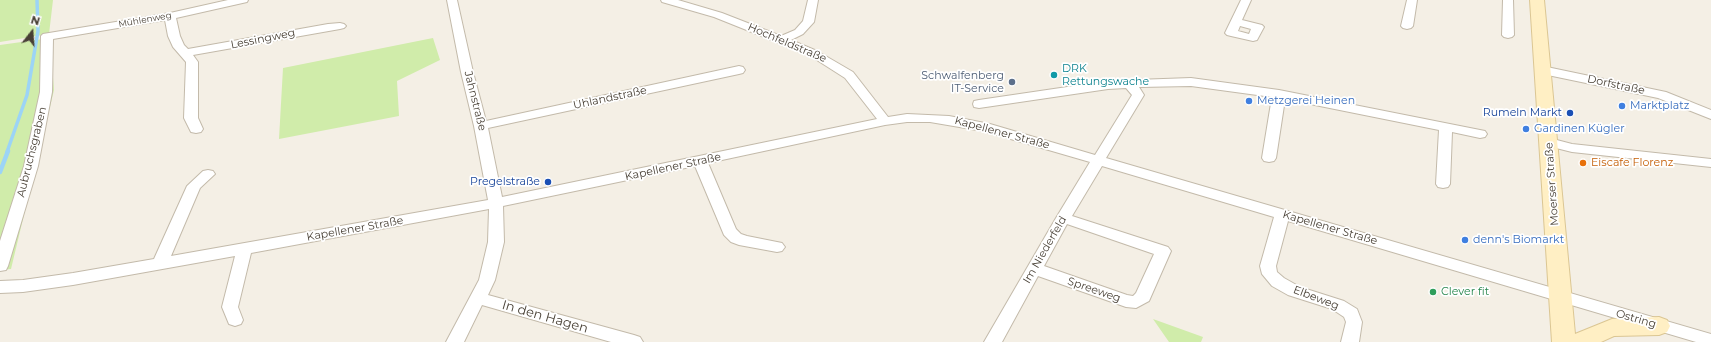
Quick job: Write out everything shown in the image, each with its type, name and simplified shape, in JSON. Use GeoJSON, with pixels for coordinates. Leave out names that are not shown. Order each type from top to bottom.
{"type":"FeatureCollection","features":[{"type":"Feature","properties":{"kind":"main road","name":"Moerser Straße"},"geometry":{"type":"LineString","coordinates":[[1537,0],[1564,342]]}},
{"type":"Feature","properties":{"kind":"main road"},"geometry":{"type":"LineString","coordinates":[[1581,342],[1612,328],[1659,326]]}},
{"type":"Feature","properties":{"kind":"street","name":"Mühlenweg"},"geometry":{"type":"LineString","coordinates":[[47,36],[170,16],[243,0]]}},
{"type":"Feature","properties":{"kind":"street","name":"Jahnstraße"},"geometry":{"type":"LineString","coordinates":[[452,0],[467,72],[482,126],[496,203]]}},
{"type":"Feature","properties":{"kind":"street","name":"Hochfeldstraße"},"geometry":{"type":"LineString","coordinates":[[666,0],[718,15],[813,52],[849,75],[866,95],[884,121]]}},
{"type":"Feature","properties":{"kind":"street"},"geometry":{"type":"LineString","coordinates":[[783,40],[799,32],[808,22],[813,0]]}},
{"type":"Feature","properties":{"kind":"street"},"geometry":{"type":"LineString","coordinates":[[1236,22],[1246,0]]}},
{"type":"Feature","properties":{"kind":"street"},"geometry":{"type":"LineString","coordinates":[[1407,26],[1412,0]]}},
{"type":"Feature","properties":{"kind":"street"},"geometry":{"type":"LineString","coordinates":[[1508,0],[1508,35]]}},
{"type":"Feature","properties":{"kind":"street"},"geometry":{"type":"LineString","coordinates":[[170,16],[174,36],[179,47],[192,62],[190,118],[196,129]]}},
{"type":"Feature","properties":{"kind":"street","name":"Lessingweg"},"geometry":{"type":"LineString","coordinates":[[186,54],[340,26]]}},
{"type":"Feature","properties":{"kind":"street","name":"Aubruchsgraben"},"geometry":{"type":"LineString","coordinates":[[0,266],[30,166],[45,99],[47,36]]}},
{"type":"Feature","properties":{"kind":"street","name":"Uhlandstraße"},"geometry":{"type":"LineString","coordinates":[[482,126],[739,70]]}},
{"type":"Feature","properties":{"kind":"street","name":"Dorfstraße"},"geometry":{"type":"LineString","coordinates":[[1542,70],[1662,95],[1711,115]]}},
{"type":"Feature","properties":{"kind":"street","name":"Kapellener Straße"},"geometry":{"type":"LineString","coordinates":[[979,104],[1130,84],[1191,82],[1279,94],[1480,134]]}},
{"type":"Feature","properties":{"kind":"street"},"geometry":{"type":"LineString","coordinates":[[1099,160],[1138,95],[1130,84]]}},
{"type":"Feature","properties":{"kind":"street"},"geometry":{"type":"LineString","coordinates":[[1269,158],[1279,94]]}},
{"type":"Feature","properties":{"kind":"street","name":"Kapellener Straße"},"geometry":{"type":"LineString","coordinates":[[0,287],[23,286],[67,280],[496,203],[884,121],[907,118],[949,120],[985,127],[1560,296]]}},
{"type":"Feature","properties":{"kind":"street"},"geometry":{"type":"LineString","coordinates":[[1443,184],[1446,127]]}},
{"type":"Feature","properties":{"kind":"street"},"geometry":{"type":"LineString","coordinates":[[1549,142],[1572,148],[1711,162]]}},
{"type":"Feature","properties":{"kind":"street","name":"Im Niederfeld"},"geometry":{"type":"LineString","coordinates":[[993,342],[1063,218],[1099,160]]}},
{"type":"Feature","properties":{"kind":"street"},"geometry":{"type":"LineString","coordinates":[[700,161],[729,231],[736,238],[744,241],[777,247]]}},
{"type":"Feature","properties":{"kind":"street"},"geometry":{"type":"LineString","coordinates":[[160,264],[194,186],[208,174]]}},
{"type":"Feature","properties":{"kind":"street"},"geometry":{"type":"LineString","coordinates":[[455,342],[487,280],[496,242],[496,203]]}},
{"type":"Feature","properties":{"kind":"street","name":"Elbeweg"},"geometry":{"type":"LineString","coordinates":[[1282,214],[1268,266],[1270,274],[1278,282],[1294,291],[1338,305],[1351,313],[1354,322],[1350,342]]}},
{"type":"Feature","properties":{"kind":"street","name":"Spreeweg"},"geometry":{"type":"LineString","coordinates":[[1034,269],[1126,301],[1136,302],[1143,297],[1163,251],[1063,218]]}},
{"type":"Feature","properties":{"kind":"street"},"geometry":{"type":"LineString","coordinates":[[235,320],[230,307],[244,249]]}},
{"type":"Feature","properties":{"kind":"street","name":"Ostring"},"geometry":{"type":"LineString","coordinates":[[1560,296],[1711,340]]}},
{"type":"Feature","properties":{"kind":"street","name":"In den Hagen"},"geometry":{"type":"LineString","coordinates":[[479,298],[634,342]]}},
{"type":"Feature","properties":{"kind":"green space"},"geometry":{"type":"Polygon","coordinates":[[[0,0],[53,0],[49,34],[0,42],[0,0]]]}},
{"type":"Feature","properties":{"kind":"green space"},"geometry":{"type":"Polygon","coordinates":[[[50,38],[54,90],[11,269],[0,270],[0,45],[50,38]]]}},
{"type":"Feature","properties":{"kind":"green space"},"geometry":{"type":"Polygon","coordinates":[[[433,38],[440,60],[397,81],[399,116],[279,139],[283,68],[433,38]]]}},
{"type":"Feature","properties":{"kind":"green space"},"geometry":{"type":"Polygon","coordinates":[[[1153,319],[1203,337],[1201,342],[1169,342],[1153,319]]]}},
{"type":"Feature","properties":{"kind":"waterway"},"geometry":{"type":"LineString","coordinates":[[7,152],[27,95],[38,31],[37,0]]}},
{"type":"Feature","properties":{"kind":"waterway"},"geometry":{"type":"LineString","coordinates":[[0,172],[8,151]]}},
{"type":"Feature","properties":{"kind":"place","name":"DRK Rettungswache"},"geometry":{"type":"Point","coordinates":[1054,75]}},
{"type":"Feature","properties":{"kind":"place","name":"Schwalfenberg IT-Service"},"geometry":{"type":"Point","coordinates":[1012,82]}},
{"type":"Feature","properties":{"kind":"place","name":"Metzgerei Heinen"},"geometry":{"type":"Point","coordinates":[1249,101]}},
{"type":"Feature","properties":{"kind":"place","name":"Marktplatz"},"geometry":{"type":"Point","coordinates":[1622,106]}},
{"type":"Feature","properties":{"kind":"place","name":"Rumeln Markt"},"geometry":{"type":"Point","coordinates":[1570,113]}},
{"type":"Feature","properties":{"kind":"place","name":"Gardinen Kügler"},"geometry":{"type":"Point","coordinates":[1526,129]}},
{"type":"Feature","properties":{"kind":"place","name":"Eiscafe Florenz"},"geometry":{"type":"Point","coordinates":[1583,163]}},
{"type":"Feature","properties":{"kind":"place","name":"Pregelstraße"},"geometry":{"type":"Point","coordinates":[548,182]}},
{"type":"Feature","properties":{"kind":"place","name":"denn's Biomarkt"},"geometry":{"type":"Point","coordinates":[1465,240]}},
{"type":"Feature","properties":{"kind":"place","name":"Clever fit"},"geometry":{"type":"Point","coordinates":[1433,292]}}]}
